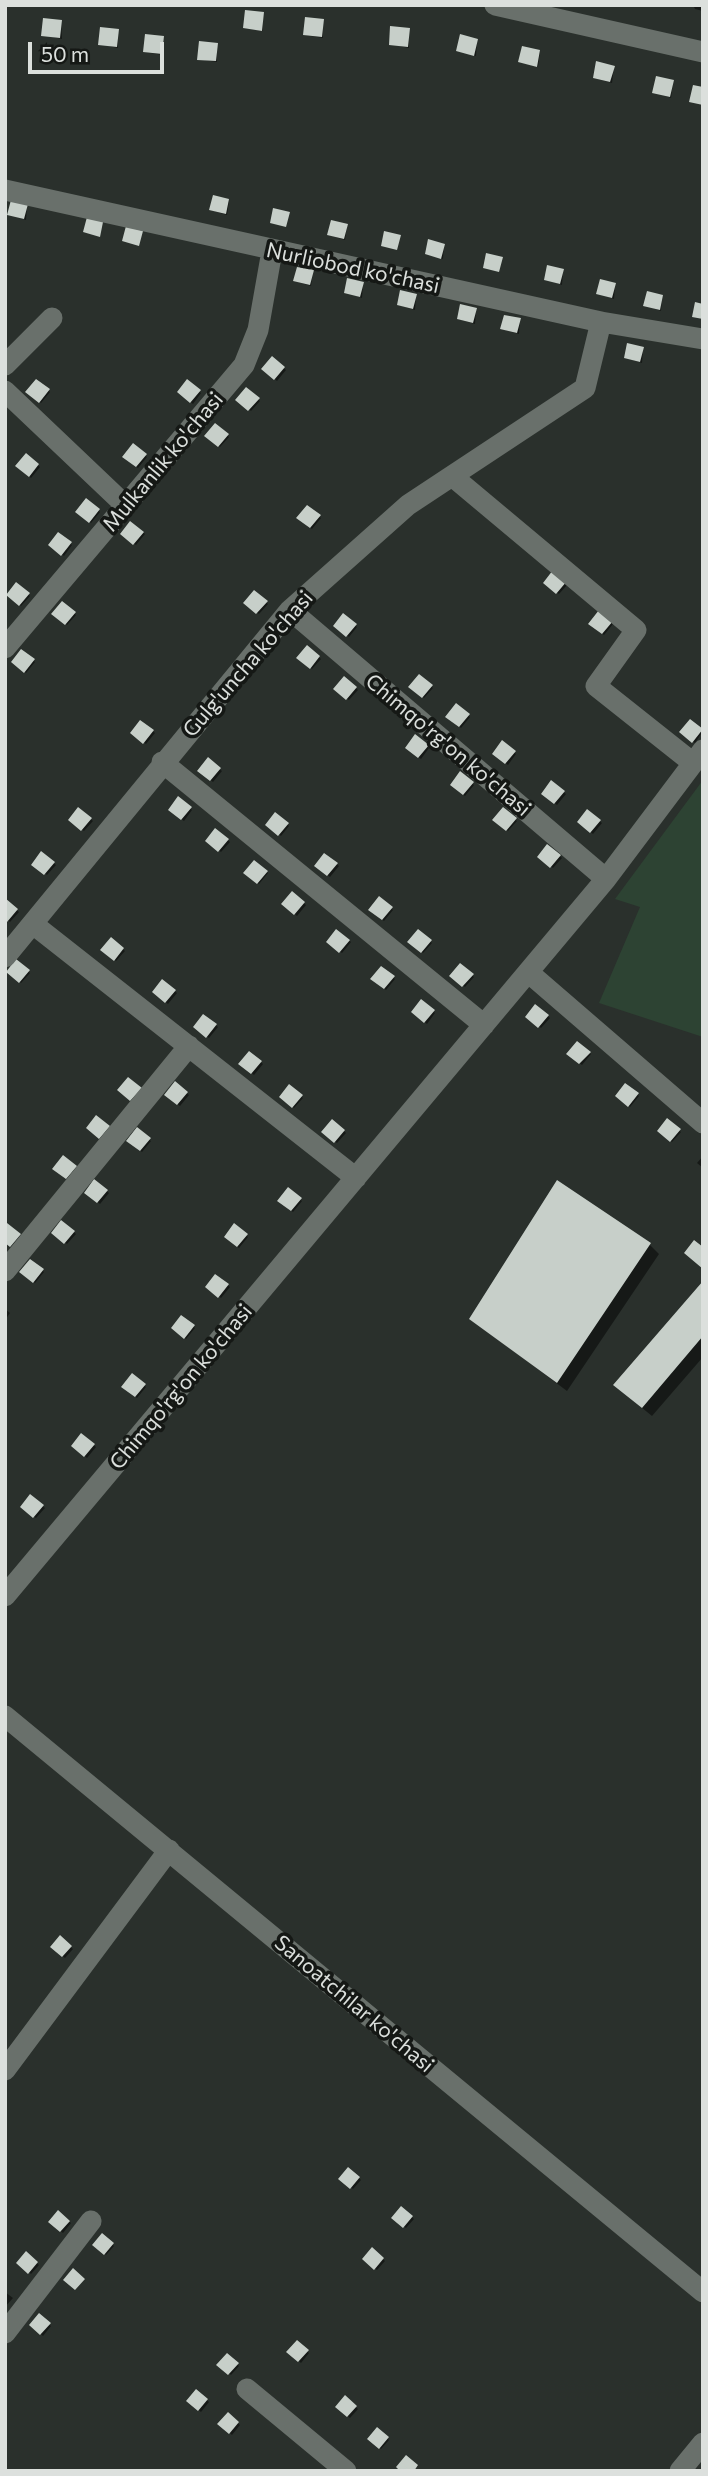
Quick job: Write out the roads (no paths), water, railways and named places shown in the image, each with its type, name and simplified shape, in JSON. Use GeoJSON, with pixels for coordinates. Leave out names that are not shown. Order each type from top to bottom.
{"type":"FeatureCollection","features":[{"type":"Feature","properties":{"kind":"street"},"geometry":{"type":"LineString","coordinates":[[495,5],[703,52]]}},
{"type":"Feature","properties":{"kind":"street","name":"Nurliobod ko'chasi"},"geometry":{"type":"LineString","coordinates":[[5,190],[601,322],[703,340]]}},
{"type":"Feature","properties":{"kind":"street","name":"Mulkanlik ko'chasi"},"geometry":{"type":"LineString","coordinates":[[5,648],[244,366],[258,330],[272,251]]}},
{"type":"Feature","properties":{"kind":"street"},"geometry":{"type":"LineString","coordinates":[[5,365],[52,318]]}},
{"type":"Feature","properties":{"kind":"street","name":"Gulg'uncha ko'chasi"},"geometry":{"type":"LineString","coordinates":[[5,957],[162,762],[290,610],[408,505],[585,388],[601,322]]}},
{"type":"Feature","properties":{"kind":"street"},"geometry":{"type":"LineString","coordinates":[[5,391],[126,506]]}},
{"type":"Feature","properties":{"kind":"street","name":"Chimqo'rg'on ko'chasi"},"geometry":{"type":"LineString","coordinates":[[5,1595],[606,879],[698,756],[596,685],[636,629],[452,476]]}},
{"type":"Feature","properties":{"kind":"street","name":"Chimqo'rg'on ko'chasi"},"geometry":{"type":"LineString","coordinates":[[290,610],[606,879]]}},
{"type":"Feature","properties":{"kind":"street"},"geometry":{"type":"LineString","coordinates":[[162,762],[484,1025]]}},
{"type":"Feature","properties":{"kind":"street"},"geometry":{"type":"LineString","coordinates":[[33,924],[356,1178]]}},
{"type":"Feature","properties":{"kind":"street"},"geometry":{"type":"LineString","coordinates":[[528,972],[703,1123]]}},
{"type":"Feature","properties":{"kind":"street"},"geometry":{"type":"LineString","coordinates":[[5,1271],[189,1046]]}},
{"type":"Feature","properties":{"kind":"street","name":"Sanoatchilar ko'chasi"},"geometry":{"type":"LineString","coordinates":[[5,1716],[703,2292]]}},
{"type":"Feature","properties":{"kind":"street"},"geometry":{"type":"LineString","coordinates":[[5,2070],[169,1850]]}},
{"type":"Feature","properties":{"kind":"street"},"geometry":{"type":"LineString","coordinates":[[5,2333],[91,2221]]}},
{"type":"Feature","properties":{"kind":"street"},"geometry":{"type":"LineString","coordinates":[[247,2389],[346,2471]]}},
{"type":"Feature","properties":{"kind":"street"},"geometry":{"type":"LineString","coordinates":[[680,2471],[703,2443]]}}]}
